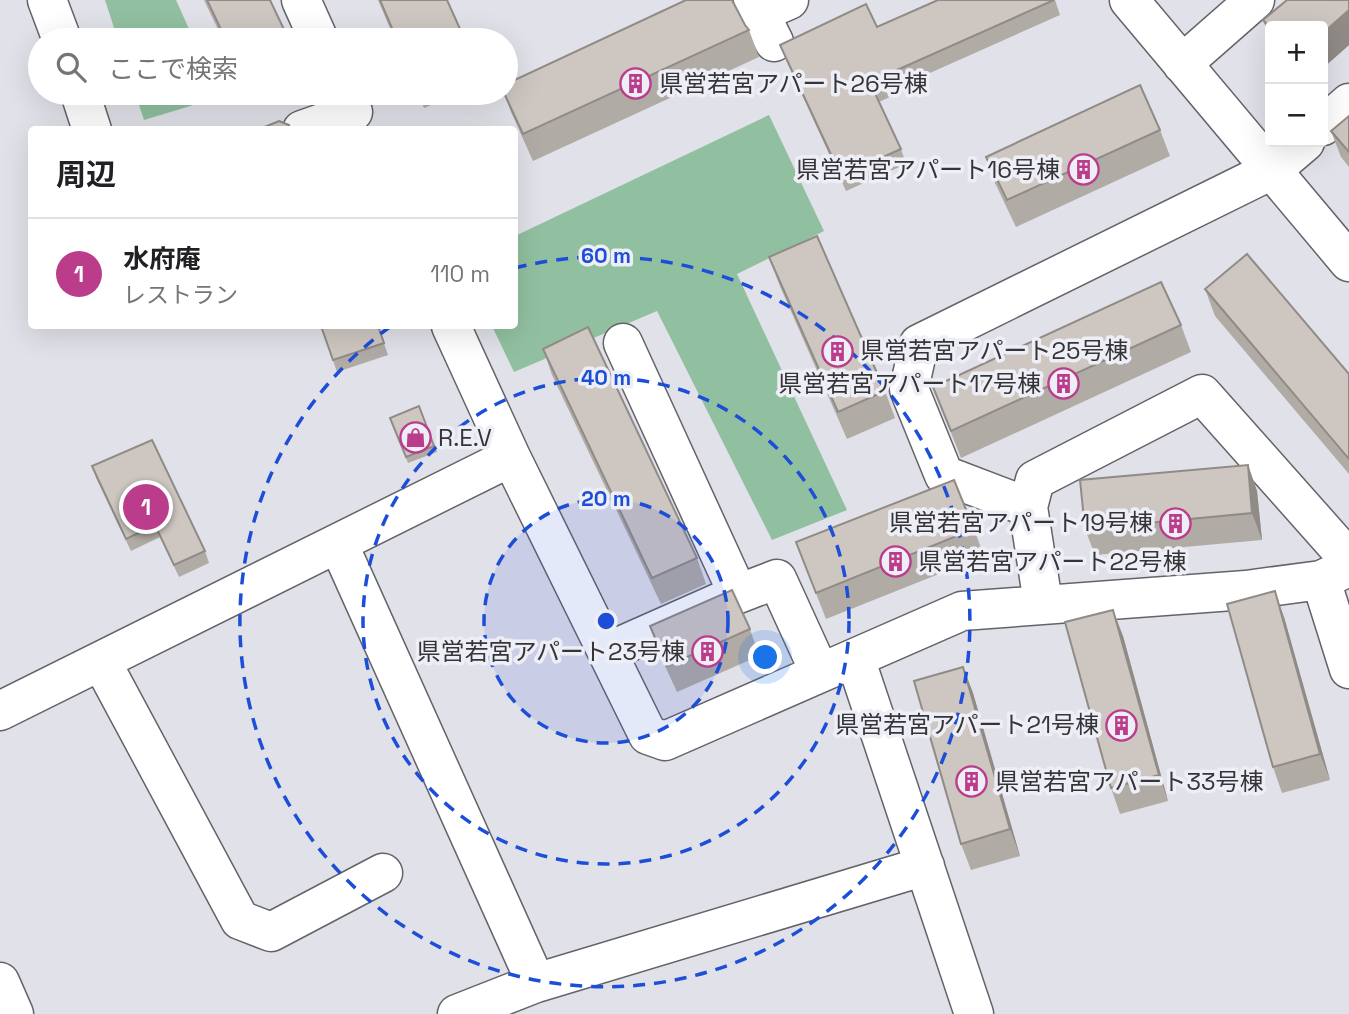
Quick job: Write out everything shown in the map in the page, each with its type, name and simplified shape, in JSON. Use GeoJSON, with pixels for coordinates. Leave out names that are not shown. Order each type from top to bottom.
{"type":"FeatureCollection","features":[{"type":"Feature","properties":{"kind":"street"},"geometry":{"type":"LineString","coordinates":[[47,0],[58,28]]}},
{"type":"Feature","properties":{"kind":"street"},"geometry":{"type":"LineString","coordinates":[[301,0],[314,28]]}},
{"type":"Feature","properties":{"kind":"street"},"geometry":{"type":"LineString","coordinates":[[1129,0],[1349,262]]}},
{"type":"Feature","properties":{"kind":"street"},"geometry":{"type":"LineString","coordinates":[[1182,64],[1255,0]]}},
{"type":"Feature","properties":{"kind":"street"},"geometry":{"type":"LineString","coordinates":[[1328,122],[1349,103]]}},
{"type":"Feature","properties":{"kind":"street"},"geometry":{"type":"LineString","coordinates":[[84,105],[91,126]]}},
{"type":"Feature","properties":{"kind":"street"},"geometry":{"type":"LineString","coordinates":[[313,126],[352,112]]}},
{"type":"Feature","properties":{"kind":"street"},"geometry":{"type":"LineString","coordinates":[[1028,507],[944,475],[909,389],[919,344],[1272,170],[1299,147]]}},
{"type":"Feature","properties":{"kind":"street"},"geometry":{"type":"LineString","coordinates":[[452,329],[511,457],[648,735],[664,741],[962,611],[1246,590],[1340,570]]}},
{"type":"Feature","properties":{"kind":"street"},"geometry":{"type":"LineString","coordinates":[[623,343],[738,594]]}},
{"type":"Feature","properties":{"kind":"street"},"geometry":{"type":"LineString","coordinates":[[1045,604],[1028,507],[1035,480],[1202,394],[1339,548],[1349,669]]}},
{"type":"Feature","properties":{"kind":"street"},"geometry":{"type":"LineString","coordinates":[[0,711],[511,457]]}},
{"type":"Feature","properties":{"kind":"street"},"geometry":{"type":"LineString","coordinates":[[338,543],[536,983]]}},
{"type":"Feature","properties":{"kind":"street"},"geometry":{"type":"LineString","coordinates":[[607,652],[777,579],[820,673]]}},
{"type":"Feature","properties":{"kind":"street"},"geometry":{"type":"LineString","coordinates":[[855,658],[974,1014]]}},
{"type":"Feature","properties":{"kind":"street"},"geometry":{"type":"LineString","coordinates":[[101,661],[240,920],[271,932],[383,873]]}},
{"type":"Feature","properties":{"kind":"street"},"geometry":{"type":"LineString","coordinates":[[457,1014],[536,983],[925,866]]}},
{"type":"Feature","properties":{"kind":"street"},"geometry":{"type":"LineString","coordinates":[[0,982],[14,1014]]}},
{"type":"Feature","properties":{"kind":"green space"},"geometry":{"type":"Polygon","coordinates":[[[105,0],[176,0],[189,28],[114,28],[105,0]]]}},
{"type":"Feature","properties":{"kind":"green space"},"geometry":{"type":"Polygon","coordinates":[[[139,105],[194,105],[144,120],[139,105]]]}},
{"type":"Feature","properties":{"kind":"green space"},"geometry":{"type":"Polygon","coordinates":[[[769,115],[824,231],[737,274],[847,510],[772,540],[657,311],[514,372],[493,329],[518,329],[518,235],[769,115]]]}},
{"type":"Feature","properties":{"kind":"building"},"geometry":{"type":"Polygon","coordinates":[[[207,0],[270,0],[283,28],[220,28],[207,0]]]}},
{"type":"Feature","properties":{"kind":"building"},"geometry":{"type":"Polygon","coordinates":[[[380,0],[447,0],[460,28],[392,28],[380,0]]]}},
{"type":"Feature","properties":{"kind":"building"},"geometry":{"type":"Polygon","coordinates":[[[686,0],[732,0],[749,30],[523,134],[510,105],[518,105],[518,78],[686,0]]]}},
{"type":"Feature","properties":{"kind":"building"},"geometry":{"type":"Polygon","coordinates":[[[938,0],[1054,0],[897,70],[900,75],[872,87],[901,149],[841,176],[780,45],[866,4],[877,27],[938,0]]]}},
{"type":"Feature","properties":{"kind":"building"},"geometry":{"type":"Polygon","coordinates":[[[1287,0],[1349,0],[1349,10],[1328,29],[1328,21],[1265,22],[1263,20],[1287,0]]]}},
{"type":"Feature","properties":{"kind":"building"},"geometry":{"type":"Polygon","coordinates":[[[1140,85],[1160,130],[1007,200],[986,157],[1140,85]]]}},
{"type":"Feature","properties":{"kind":"building"},"geometry":{"type":"Polygon","coordinates":[[[1349,116],[1349,152],[1331,131],[1349,116]]]}},
{"type":"Feature","properties":{"kind":"building"},"geometry":{"type":"Polygon","coordinates":[[[279,121],[289,126],[267,126],[279,121]]]}},
{"type":"Feature","properties":{"kind":"building","name":"県営若宮アパート25号棟"},"geometry":{"type":"Polygon","coordinates":[[[817,236],[885,391],[838,412],[769,257],[817,236]]]}},
{"type":"Feature","properties":{"kind":"building"},"geometry":{"type":"Polygon","coordinates":[[[1247,254],[1349,374],[1349,459],[1205,289],[1247,254]]]}},
{"type":"Feature","properties":{"kind":"building"},"geometry":{"type":"Polygon","coordinates":[[[1161,282],[1181,325],[951,431],[933,387],[1161,282]]]}},
{"type":"Feature","properties":{"kind":"building"},"geometry":{"type":"Polygon","coordinates":[[[588,327],[697,558],[652,578],[543,349],[588,327]]]}},
{"type":"Feature","properties":{"kind":"building"},"geometry":{"type":"Polygon","coordinates":[[[322,329],[379,329],[384,343],[333,360],[322,329]]]}},
{"type":"Feature","properties":{"kind":"building","name":"R.E.V"},"geometry":{"type":"Polygon","coordinates":[[[419,406],[434,446],[406,457],[390,418],[419,406]]]}},
{"type":"Feature","properties":{"kind":"building"},"geometry":{"type":"Polygon","coordinates":[[[152,440],[205,551],[174,565],[155,525],[126,539],[92,466],[152,440]]]}},
{"type":"Feature","properties":{"kind":"building"},"geometry":{"type":"Polygon","coordinates":[[[1248,465],[1252,513],[1085,529],[1080,480],[1248,465]]]}},
{"type":"Feature","properties":{"kind":"building"},"geometry":{"type":"Polygon","coordinates":[[[954,480],[974,529],[816,593],[796,542],[954,480]]]}},
{"type":"Feature","properties":{"kind":"building"},"geometry":{"type":"Polygon","coordinates":[[[732,590],[750,629],[667,666],[650,626],[732,590]]]}},
{"type":"Feature","properties":{"kind":"building"},"geometry":{"type":"Polygon","coordinates":[[[1275,591],[1320,754],[1273,767],[1227,604],[1275,591]]]}},
{"type":"Feature","properties":{"kind":"building","name":"県営若宮アパート21号棟"},"geometry":{"type":"Polygon","coordinates":[[[1113,610],[1159,775],[1111,788],[1065,622],[1113,610]]]}},
{"type":"Feature","properties":{"kind":"building","name":"県営若宮アパート33号棟"},"geometry":{"type":"Polygon","coordinates":[[[963,667],[1010,829],[961,844],[914,681],[963,667]]]}},
{"type":"Feature","properties":{"kind":"place","name":"県営若宮アパート26号棟"},"geometry":{"type":"Point","coordinates":[636,84]}},
{"type":"Feature","properties":{"kind":"place","name":"県営若宮アパート16号棟"},"geometry":{"type":"Point","coordinates":[1083,170]}},
{"type":"Feature","properties":{"kind":"place","name":"県営若宮アパート25号棟"},"geometry":{"type":"Point","coordinates":[837,351]}},
{"type":"Feature","properties":{"kind":"place","name":"県営若宮アパート17号棟"},"geometry":{"type":"Point","coordinates":[1064,384]}},
{"type":"Feature","properties":{"kind":"place","name":"R.E.V"},"geometry":{"type":"Point","coordinates":[415,438]}},
{"type":"Feature","properties":{"kind":"place","name":"水府庵"},"geometry":{"type":"Point","coordinates":[146,507]}},
{"type":"Feature","properties":{"kind":"place","name":"県営若宮アパート19号棟"},"geometry":{"type":"Point","coordinates":[1176,523]}},
{"type":"Feature","properties":{"kind":"place","name":"県営若宮アパート22号棟"},"geometry":{"type":"Point","coordinates":[895,562]}},
{"type":"Feature","properties":{"kind":"place","name":"県営若宮アパート23号棟"},"geometry":{"type":"Point","coordinates":[708,652]}},
{"type":"Feature","properties":{"kind":"place","name":"県営若宮アパート21号棟"},"geometry":{"type":"Point","coordinates":[1122,725]}},
{"type":"Feature","properties":{"kind":"place","name":"県営若宮アパート33号棟"},"geometry":{"type":"Point","coordinates":[972,782]}}]}
